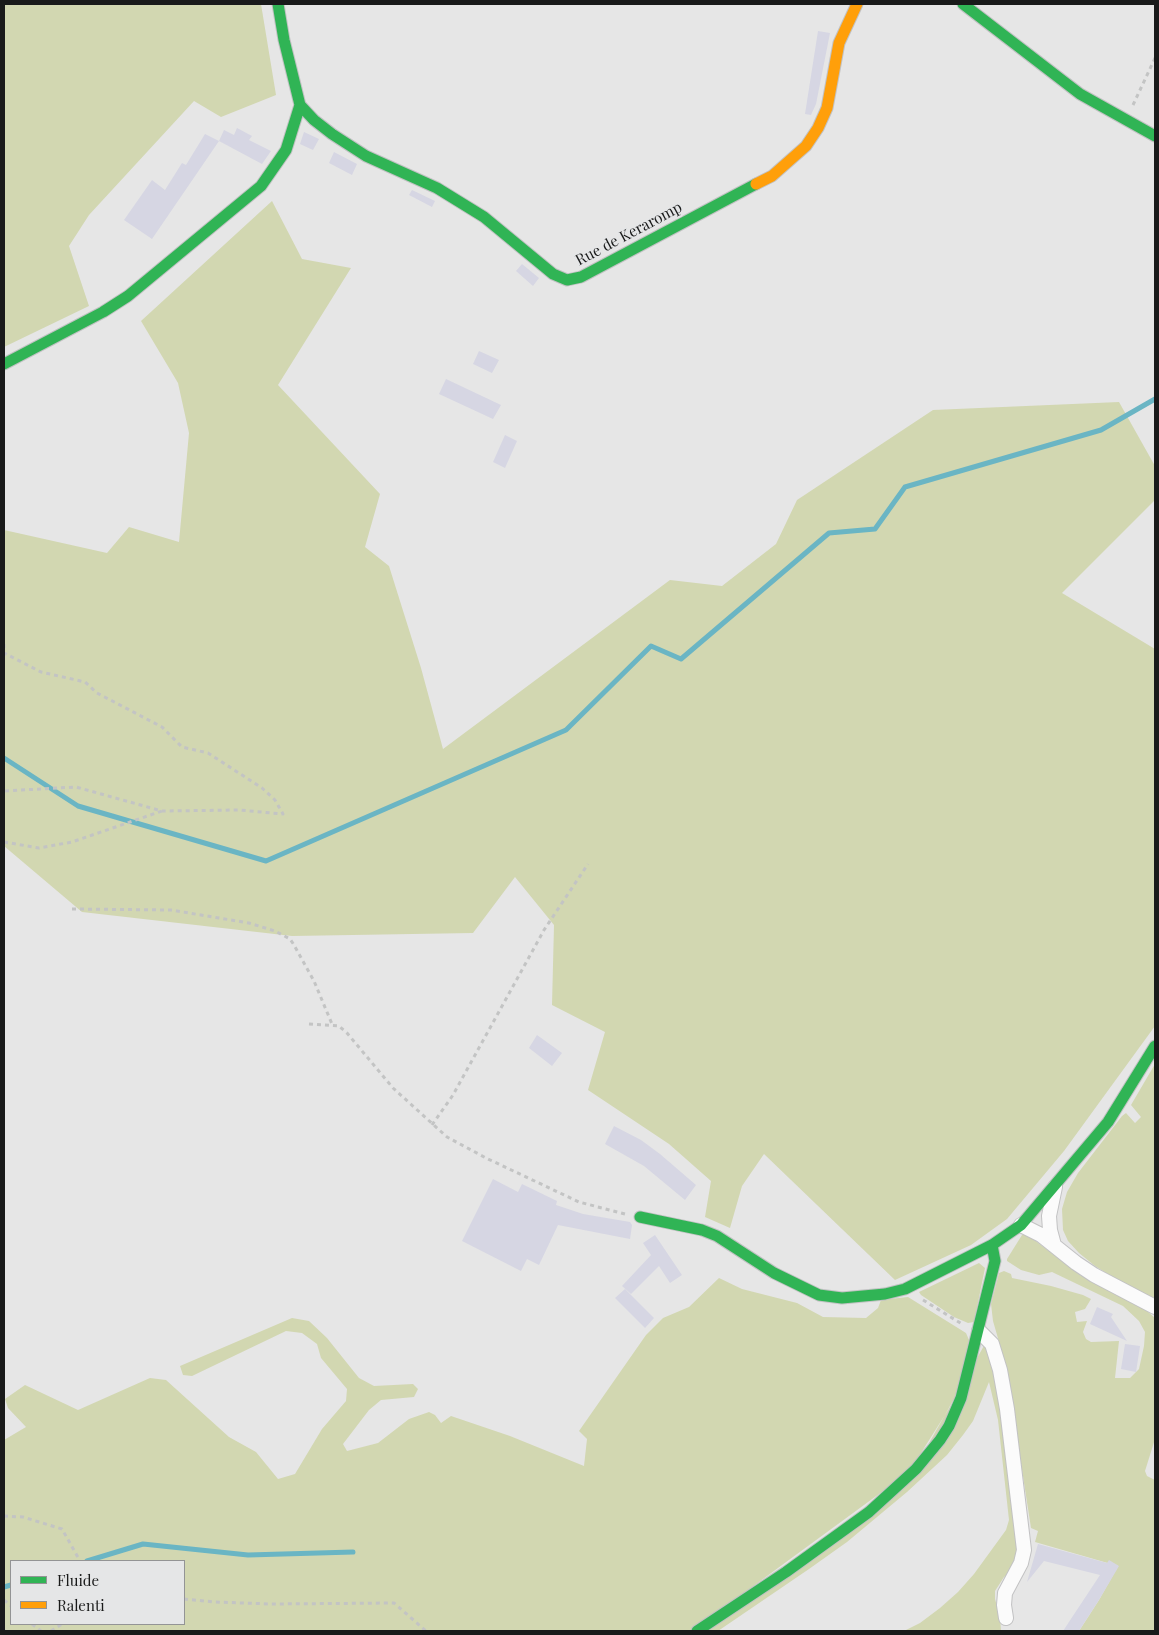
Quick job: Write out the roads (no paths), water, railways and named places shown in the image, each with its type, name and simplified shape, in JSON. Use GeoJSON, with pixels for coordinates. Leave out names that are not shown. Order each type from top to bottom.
{"type":"FeatureCollection","features":[{"type":"Feature","properties":{"kind":"street"},"geometry":{"type":"LineString","coordinates":[[4,364],[103,312],[128,296],[260,186],[286,150],[300,105],[284,40],[278,4]]}},
{"type":"Feature","properties":{"kind":"street","name":"Rue de Keraromp"},"geometry":{"type":"LineString","coordinates":[[300,105],[314,120],[338,139],[366,156],[437,188],[484,217],[554,274],[564,279],[574,280],[772,176],[806,146],[827,108],[839,43],[857,4]]}},
{"type":"Feature","properties":{"kind":"street"},"geometry":{"type":"LineString","coordinates":[[963,4],[1080,94],[1155,136]]}},
{"type":"Feature","properties":{"kind":"street"},"geometry":{"type":"LineString","coordinates":[[640,1217],[702,1230],[717,1236],[774,1273],[819,1295],[842,1298],[858,1297],[885,1294],[905,1289],[992,1245],[1021,1225],[1108,1122],[1155,1046]]}},
{"type":"Feature","properties":{"kind":"street"},"geometry":{"type":"LineString","coordinates":[[1054,1245],[1049,1216],[1056,1183]]}},
{"type":"Feature","properties":{"kind":"street"},"geometry":{"type":"LineString","coordinates":[[1021,1225],[1041,1235],[1094,1275],[1155,1307]]}},
{"type":"Feature","properties":{"kind":"street"},"geometry":{"type":"LineString","coordinates":[[697,1631],[786,1572],[869,1512],[916,1469],[940,1440],[962,1398],[995,1261],[992,1245]]}},
{"type":"Feature","properties":{"kind":"street"},"geometry":{"type":"LineString","coordinates":[[979,1331],[992,1344],[1000,1370],[1007,1410],[1024,1550],[1021,1563],[1005,1593],[1006,1618]]}},
{"type":"Feature","properties":{"kind":"waterway"},"geometry":{"type":"LineString","coordinates":[[4,758],[78,806],[266,861],[566,730],[651,646],[681,659],[829,533],[875,529],[905,487],[1101,430],[1155,399]]}},
{"type":"Feature","properties":{"kind":"waterway"},"geometry":{"type":"LineString","coordinates":[[90,1560],[143,1544],[248,1555],[353,1552]]}},
{"type":"Feature","properties":{"kind":"waterway"},"geometry":{"type":"LineString","coordinates":[[4,1587],[10,1585]]}}]}
